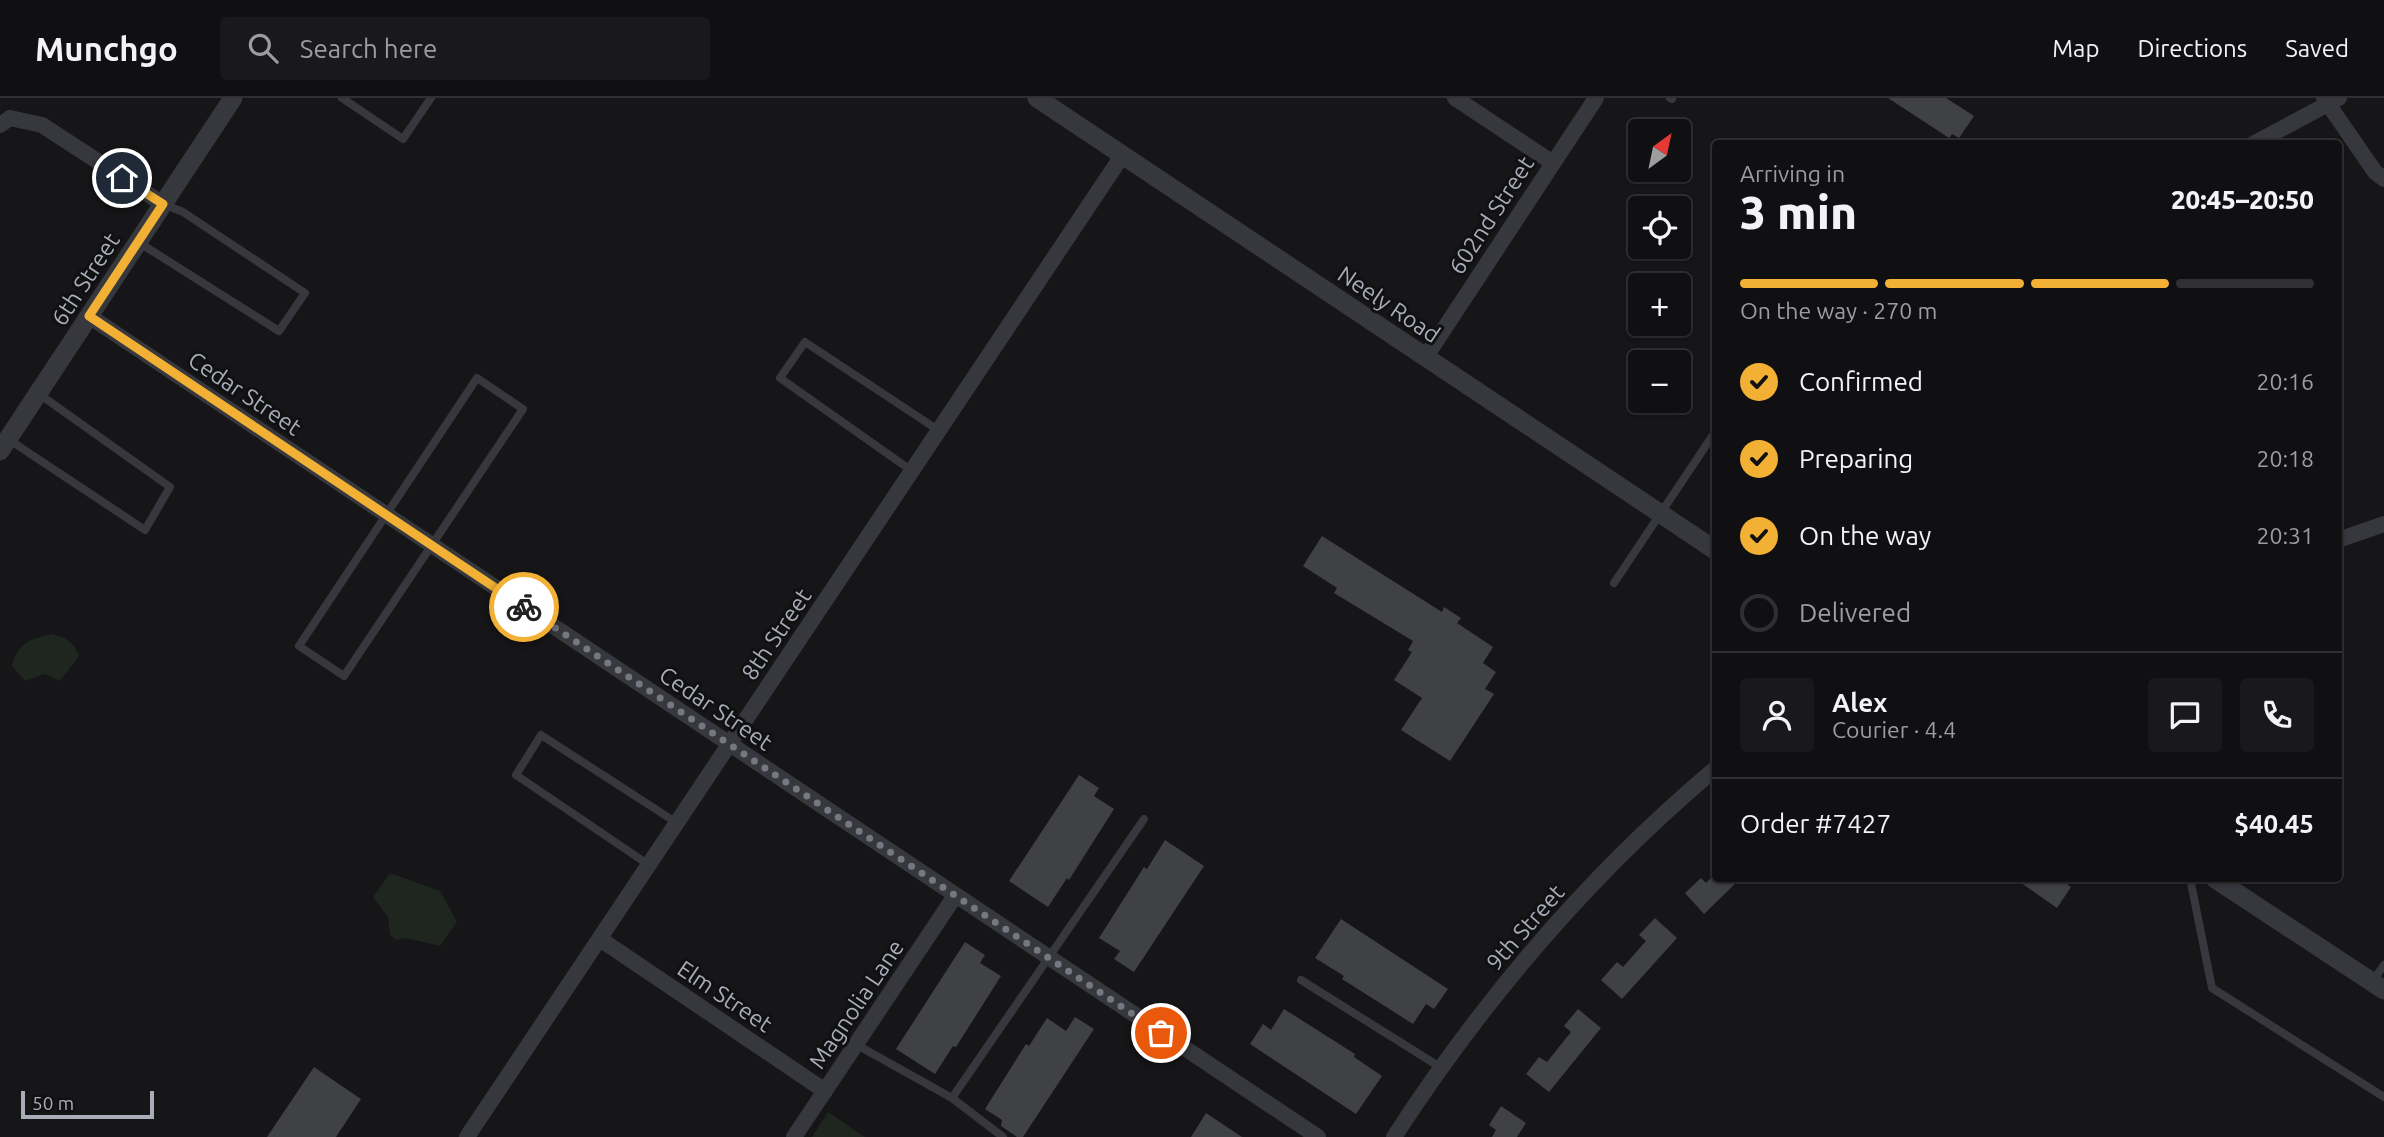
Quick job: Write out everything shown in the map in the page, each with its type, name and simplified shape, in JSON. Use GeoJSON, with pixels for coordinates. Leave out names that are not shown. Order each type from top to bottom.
{"type":"FeatureCollection","features":[{"type":"Feature","properties":{"kind":"street","name":"6th Street"},"geometry":{"type":"LineString","coordinates":[[4,445],[233,98]]}},
{"type":"Feature","properties":{"kind":"street","name":"Neely Road"},"geometry":{"type":"LineString","coordinates":[[1037,98],[1712,548]]}},
{"type":"Feature","properties":{"kind":"street"},"geometry":{"type":"LineString","coordinates":[[1455,98],[1553,163]]}},
{"type":"Feature","properties":{"kind":"street","name":"602nd Street"},"geometry":{"type":"LineString","coordinates":[[1425,358],[1597,98]]}},
{"type":"Feature","properties":{"kind":"street"},"geometry":{"type":"LineString","coordinates":[[2260,140],[2331,101],[2375,172],[2384,179]]}},
{"type":"Feature","properties":{"kind":"street"},"geometry":{"type":"LineString","coordinates":[[0,125],[10,118],[41,125],[163,204]]}},
{"type":"Feature","properties":{"kind":"street","name":"8th Street"},"geometry":{"type":"LineString","coordinates":[[468,1137],[1122,156]]}},
{"type":"Feature","properties":{"kind":"street","name":"Cedar Street"},"geometry":{"type":"LineString","coordinates":[[89,316],[1318,1137]]}},
{"type":"Feature","properties":{"kind":"street"},"geometry":{"type":"LineString","coordinates":[[2342,539],[2384,524]]}},
{"type":"Feature","properties":{"kind":"street","name":"9th Street"},"geometry":{"type":"LineString","coordinates":[[1394,1137],[1440,1067],[1537,944],[1655,820],[1712,772]]}},
{"type":"Feature","properties":{"kind":"street"},"geometry":{"type":"LineString","coordinates":[[2220,882],[2378,986]]}},
{"type":"Feature","properties":{"kind":"street","name":"Magnolia Lane"},"geometry":{"type":"LineString","coordinates":[[794,1137],[955,896]]}},
{"type":"Feature","properties":{"kind":"street","name":"Elm Street"},"geometry":{"type":"LineString","coordinates":[[600,939],[825,1091]]}},
{"type":"Feature","properties":{"kind":"lane"},"geometry":{"type":"LineString","coordinates":[[342,98],[403,139],[431,98]]}},
{"type":"Feature","properties":{"kind":"lane"},"geometry":{"type":"LineString","coordinates":[[138,242],[279,331],[305,293],[183,212],[163,204]]}},
{"type":"Feature","properties":{"kind":"lane"},"geometry":{"type":"LineString","coordinates":[[912,471],[780,378],[805,342],[938,430]]}},
{"type":"Feature","properties":{"kind":"lane"},"geometry":{"type":"LineString","coordinates":[[477,378],[523,409],[344,676],[299,646],[386,515],[477,378]]}},
{"type":"Feature","properties":{"kind":"lane"},"geometry":{"type":"LineString","coordinates":[[4,445],[145,530],[170,487],[39,394]]}},
{"type":"Feature","properties":{"kind":"lane"},"geometry":{"type":"LineString","coordinates":[[1614,583],[1712,436]]}},
{"type":"Feature","properties":{"kind":"lane"},"geometry":{"type":"LineString","coordinates":[[649,865],[516,775],[541,735],[677,823]]}},
{"type":"Feature","properties":{"kind":"lane"},"geometry":{"type":"LineString","coordinates":[[952,1098],[1144,819]]}},
{"type":"Feature","properties":{"kind":"lane"},"geometry":{"type":"LineString","coordinates":[[2191,882],[2211,988],[2384,1097]]}},
{"type":"Feature","properties":{"kind":"lane"},"geometry":{"type":"LineString","coordinates":[[2378,986],[2384,965]]}},
{"type":"Feature","properties":{"kind":"lane"},"geometry":{"type":"LineString","coordinates":[[1301,980],[1440,1067]]}},
{"type":"Feature","properties":{"kind":"lane"},"geometry":{"type":"LineString","coordinates":[[857,1045],[952,1098],[1003,1137]]}},
{"type":"Feature","properties":{"kind":"shaded area"},"geometry":{"type":"Polygon","coordinates":[[[51,634],[69,641],[79,656],[60,681],[45,674],[25,681],[12,666],[18,651],[27,642],[51,634]]]}},
{"type":"Feature","properties":{"kind":"shaded area"},"geometry":{"type":"Polygon","coordinates":[[[390,873],[440,891],[457,922],[440,946],[406,938],[396,940],[390,935],[388,917],[373,897],[390,873]]]}},
{"type":"Feature","properties":{"kind":"shaded area"},"geometry":{"type":"Polygon","coordinates":[[[828,1112],[865,1137],[812,1137],[828,1112]]]}},
{"type":"Feature","properties":{"kind":"building"},"geometry":{"type":"Polygon","coordinates":[[[1888,98],[1946,98],[1974,116],[1959,138],[1952,134],[1949,138],[1888,98]]]}},
{"type":"Feature","properties":{"kind":"building"},"geometry":{"type":"Polygon","coordinates":[[[1322,536],[1442,612],[1444,607],[1461,618],[1457,623],[1493,647],[1483,663],[1496,672],[1485,689],[1494,694],[1450,761],[1401,730],[1422,698],[1394,680],[1412,652],[1408,650],[1413,641],[1334,593],[1337,588],[1303,566],[1322,536]]]}},
{"type":"Feature","properties":{"kind":"building"},"geometry":{"type":"Polygon","coordinates":[[[1079,775],[1099,788],[1094,796],[1114,809],[1069,880],[1067,878],[1048,907],[1009,881],[1079,775]]]}},
{"type":"Feature","properties":{"kind":"building"},"geometry":{"type":"Polygon","coordinates":[[[1165,840],[1204,866],[1134,972],[1114,959],[1120,951],[1099,938],[1144,867],[1147,869],[1165,840]]]}},
{"type":"Feature","properties":{"kind":"building"},"geometry":{"type":"Polygon","coordinates":[[[1701,878],[1706,883],[1711,878],[1712,882],[1737,882],[1704,914],[1685,893],[1701,878]]]}},
{"type":"Feature","properties":{"kind":"building"},"geometry":{"type":"Polygon","coordinates":[[[2020,882],[2064,882],[2071,887],[2057,908],[2020,882]]]}},
{"type":"Feature","properties":{"kind":"building"},"geometry":{"type":"Polygon","coordinates":[[[1655,918],[1677,938],[1622,999],[1601,980],[1617,962],[1623,967],[1646,941],[1639,935],[1655,918]]]}},
{"type":"Feature","properties":{"kind":"building"},"geometry":{"type":"Polygon","coordinates":[[[1341,919],[1448,989],[1434,1009],[1426,1004],[1413,1024],[1342,979],[1344,976],[1315,958],[1341,919]]]}},
{"type":"Feature","properties":{"kind":"building"},"geometry":{"type":"Polygon","coordinates":[[[965,942],[985,955],[980,963],[1001,976],[956,1047],[953,1046],[935,1074],[896,1049],[965,942]]]}},
{"type":"Feature","properties":{"kind":"building"},"geometry":{"type":"Polygon","coordinates":[[[1284,1009],[1355,1054],[1354,1057],[1382,1076],[1356,1114],[1250,1044],[1263,1024],[1271,1030],[1284,1009]]]}},
{"type":"Feature","properties":{"kind":"building"},"geometry":{"type":"Polygon","coordinates":[[[1578,1009],[1601,1028],[1549,1092],[1526,1074],[1539,1057],[1547,1062],[1571,1032],[1564,1026],[1578,1009]]]}},
{"type":"Feature","properties":{"kind":"building"},"geometry":{"type":"Polygon","coordinates":[[[1075,1017],[1094,1029],[1023,1137],[1017,1137],[1001,1126],[1002,1120],[985,1109],[1026,1044],[1029,1046],[1047,1018],[1066,1031],[1075,1017]]]}},
{"type":"Feature","properties":{"kind":"building"},"geometry":{"type":"Polygon","coordinates":[[[314,1067],[361,1099],[336,1137],[267,1137],[314,1067]]]}},
{"type":"Feature","properties":{"kind":"building"},"geometry":{"type":"Polygon","coordinates":[[[1501,1106],[1526,1123],[1517,1137],[1492,1137],[1496,1130],[1489,1125],[1501,1106]]]}},
{"type":"Feature","properties":{"kind":"building"},"geometry":{"type":"Polygon","coordinates":[[[1206,1113],[1242,1137],[1191,1137],[1206,1113]]]}},
{"type":"Feature","properties":{"kind":"way so far"},"geometry":{"type":"LineString","coordinates":[[524,607],[1161,1033]]}},
{"type":"Feature","properties":{"kind":"route"},"geometry":{"type":"LineString","coordinates":[[122,178],[163,204],[89,316],[524,607]]}}]}
